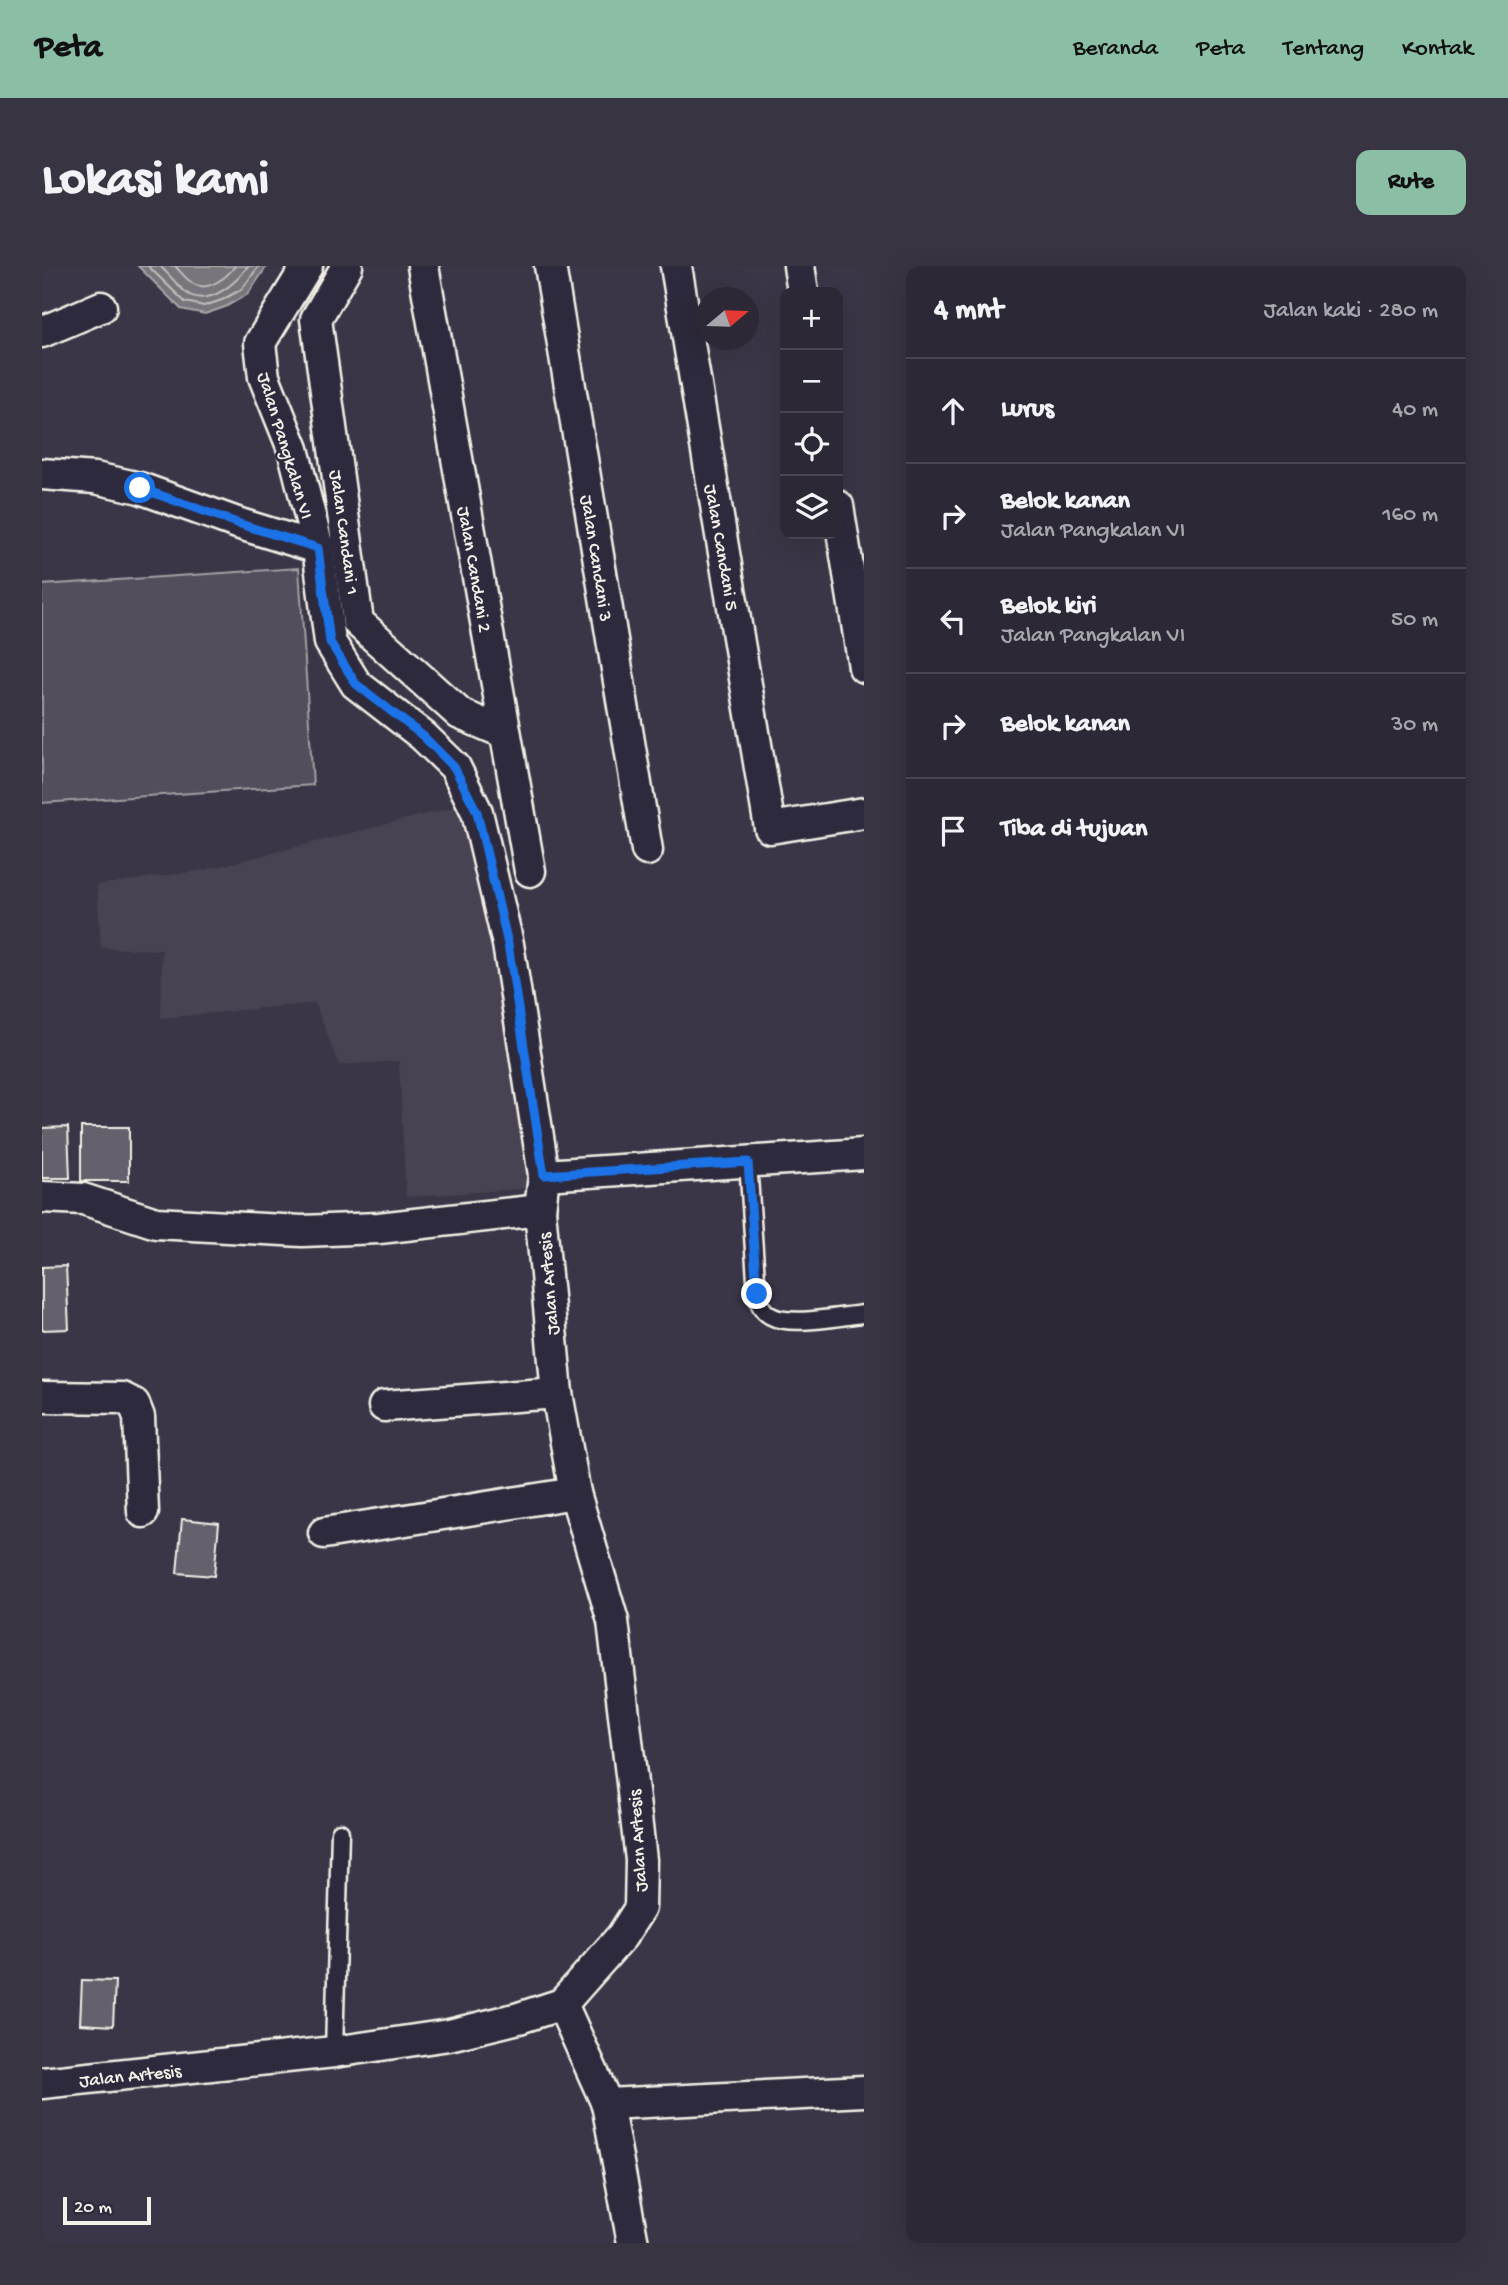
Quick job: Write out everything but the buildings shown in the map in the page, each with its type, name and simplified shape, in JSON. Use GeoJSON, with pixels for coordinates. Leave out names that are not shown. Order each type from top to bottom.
{"type":"FeatureCollection","features":[{"type":"Feature","properties":{"kind":"street","name":"Jalan Pangkalan VI"},"geometry":{"type":"LineString","coordinates":[[307,266],[260,343],[264,377],[293,449],[318,548],[330,642],[356,684],[423,736],[454,767],[477,812],[508,944],[544,1175]]}},
{"type":"Feature","properties":{"kind":"street","name":"Jalan Candani 1"},"geometry":{"type":"LineString","coordinates":[[347,266],[317,319],[358,622],[460,714],[505,733]]}},
{"type":"Feature","properties":{"kind":"street","name":"Jalan Candani 2"},"geometry":{"type":"LineString","coordinates":[[423,266],[530,871]]}},
{"type":"Feature","properties":{"kind":"street","name":"Jalan Candani 3"},"geometry":{"type":"LineString","coordinates":[[550,266],[647,850]]}},
{"type":"Feature","properties":{"kind":"street","name":"Jalan Candani 5"},"geometry":{"type":"LineString","coordinates":[[676,266],[770,828],[864,813]]}},
{"type":"Feature","properties":{"kind":"street"},"geometry":{"type":"LineString","coordinates":[[799,266],[802,287]]}},
{"type":"Feature","properties":{"kind":"street"},"geometry":{"type":"LineString","coordinates":[[42,332],[101,307]]}},
{"type":"Feature","properties":{"kind":"street"},"geometry":{"type":"LineString","coordinates":[[42,474],[95,478],[140,488],[240,524],[318,548]]}},
{"type":"Feature","properties":{"kind":"street"},"geometry":{"type":"LineString","coordinates":[[843,537],[864,667]]}},
{"type":"Feature","properties":{"kind":"street"},"geometry":{"type":"LineString","coordinates":[[544,1175],[864,1154]]}},
{"type":"Feature","properties":{"kind":"street","name":"Jalan Artesis"},"geometry":{"type":"LineString","coordinates":[[42,2083],[334,2052],[450,2035],[519,2018],[562,2004],[622,1936],[640,1908],[641,1860],[613,1621],[575,1493],[557,1393],[540,1210],[544,1175]]}},
{"type":"Feature","properties":{"kind":"street"},"geometry":{"type":"LineString","coordinates":[[42,1198],[83,1199],[156,1223],[302,1231],[379,1228],[540,1210]]}},
{"type":"Feature","properties":{"kind":"street"},"geometry":{"type":"LineString","coordinates":[[384,1406],[557,1393]]}},
{"type":"Feature","properties":{"kind":"street"},"geometry":{"type":"LineString","coordinates":[[42,1397],[122,1398],[134,1404],[139,1417],[143,1512]]}},
{"type":"Feature","properties":{"kind":"street"},"geometry":{"type":"LineString","coordinates":[[324,1532],[575,1493]]}},
{"type":"Feature","properties":{"kind":"street"},"geometry":{"type":"LineString","coordinates":[[562,2004],[607,2105],[633,2243]]}},
{"type":"Feature","properties":{"kind":"street"},"geometry":{"type":"LineString","coordinates":[[607,2105],[864,2091]]}},
{"type":"Feature","properties":{"kind":"lane"},"geometry":{"type":"LineString","coordinates":[[748,1162],[760,1307],[770,1316],[785,1321],[864,1314]]}},
{"type":"Feature","properties":{"kind":"lane"},"geometry":{"type":"LineString","coordinates":[[334,2052],[340,1832]]}},
{"type":"Feature","properties":{"kind":"shaded area"},"geometry":{"type":"Polygon","coordinates":[[[299,568],[313,785],[42,803],[42,585],[299,568]]]}},
{"type":"Feature","properties":{"kind":"shaded area"},"geometry":{"type":"Polygon","coordinates":[[[458,806],[525,1049],[531,1188],[406,1197],[399,1061],[339,1065],[315,1003],[161,1018],[162,950],[101,948],[97,885],[205,870],[458,806]]]}},
{"type":"Feature","properties":{"kind":"water"},"geometry":{"type":"Polygon","coordinates":[[[138,266],[267,266],[248,294],[205,314],[181,309],[138,266]]]}},
{"type":"Feature","properties":{"kind":"route"},"geometry":{"type":"LineString","coordinates":[[140,488],[240,524],[318,548],[330,642],[356,684],[423,736],[454,767],[477,812],[508,944],[544,1175],[748,1162],[757,1294]]}}]}
